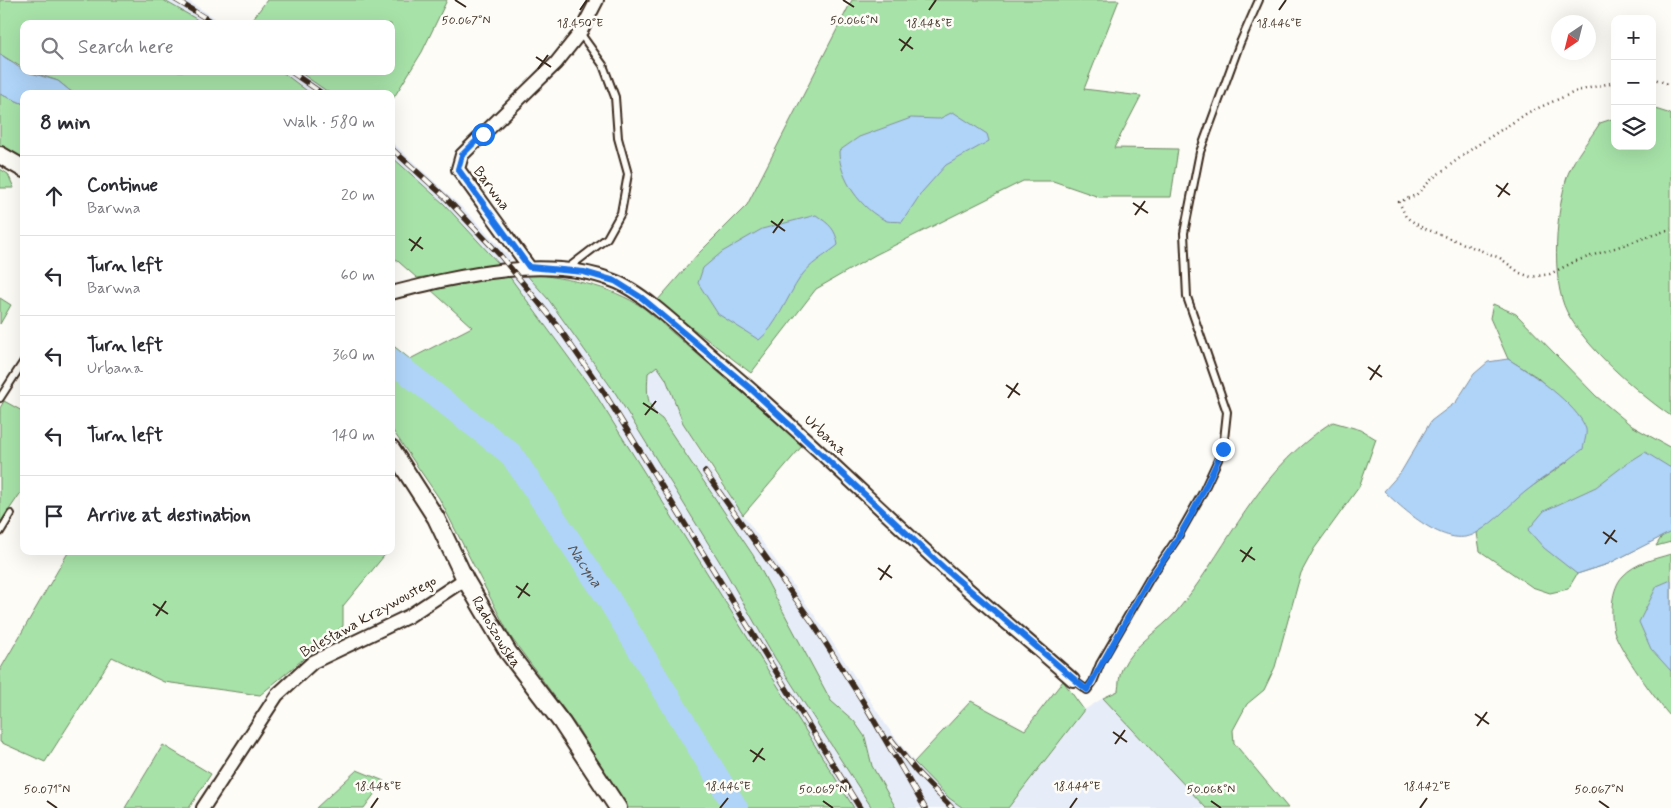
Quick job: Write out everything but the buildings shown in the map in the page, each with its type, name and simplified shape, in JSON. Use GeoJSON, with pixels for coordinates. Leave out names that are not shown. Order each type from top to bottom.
{"type":"FeatureCollection","features":[{"type":"Feature","properties":{"kind":"street","name":"Barwna"},"geometry":{"type":"LineString","coordinates":[[529,267],[458,169],[462,155],[556,63],[580,33],[597,0]]}},
{"type":"Feature","properties":{"kind":"street"},"geometry":{"type":"LineString","coordinates":[[0,155],[20,167]]}},
{"type":"Feature","properties":{"kind":"street","name":"Urbana"},"geometry":{"type":"LineString","coordinates":[[529,267],[584,272],[615,281],[642,298],[751,389],[944,568],[1073,680]]}},
{"type":"Feature","properties":{"kind":"street"},"geometry":{"type":"LineString","coordinates":[[395,292],[440,281],[529,267]]}},
{"type":"Feature","properties":{"kind":"street","name":"Radoszowska"},"geometry":{"type":"LineString","coordinates":[[395,454],[436,518],[465,579],[508,652],[562,723],[618,808]]}},
{"type":"Feature","properties":{"kind":"street","name":"Bolesława Krzywoustego"},"geometry":{"type":"LineString","coordinates":[[203,808],[277,695],[313,662],[409,616],[465,579]]}},
{"type":"Feature","properties":{"kind":"lane"},"geometry":{"type":"LineString","coordinates":[[1073,680],[1087,690],[1093,682],[1100,664],[1202,494],[1223,449],[1228,412],[1187,297],[1184,233],[1200,152],[1240,43],[1259,0]]}},
{"type":"Feature","properties":{"kind":"lane"},"geometry":{"type":"LineString","coordinates":[[565,270],[607,238],[621,213],[628,174],[618,138],[615,97],[603,65],[580,33]]}},
{"type":"Feature","properties":{"kind":"lane"},"geometry":{"type":"LineString","coordinates":[[0,398],[20,367]]}},
{"type":"Feature","properties":{"kind":"lane"},"geometry":{"type":"LineString","coordinates":[[0,532],[11,514]]}},
{"type":"Feature","properties":{"kind":"path"},"geometry":{"type":"LineString","coordinates":[[1656,79],[1671,85]]}},
{"type":"Feature","properties":{"kind":"path"},"geometry":{"type":"LineString","coordinates":[[1611,83],[1577,91],[1529,112],[1473,148],[1433,178],[1416,195],[1399,202],[1406,217],[1421,227],[1500,258],[1531,277],[1550,274],[1576,261],[1671,229]]}},
{"type":"Feature","properties":{"kind":"shaded area"},"geometry":{"type":"Polygon","coordinates":[[[163,0],[187,0],[218,20],[198,20],[163,0]]]}},
{"type":"Feature","properties":{"kind":"shaded area"},"geometry":{"type":"Polygon","coordinates":[[[286,75],[304,75],[325,90],[306,90],[286,75]]]}},
{"type":"Feature","properties":{"kind":"shaded area"},"geometry":{"type":"Polygon","coordinates":[[[395,145],[471,216],[512,259],[500,265],[444,204],[395,160],[395,145]]]}},
{"type":"Feature","properties":{"kind":"shaded area"},"geometry":{"type":"Polygon","coordinates":[[[524,272],[548,299],[616,394],[721,564],[775,658],[872,808],[854,808],[594,392],[509,276],[524,272]]]}},
{"type":"Feature","properties":{"kind":"shaded area"},"geometry":{"type":"Polygon","coordinates":[[[657,366],[666,379],[683,423],[712,471],[822,626],[886,725],[914,762],[949,798],[963,808],[896,808],[872,766],[865,737],[854,721],[831,701],[753,555],[662,419],[653,413],[647,394],[648,373],[657,366]]]}},
{"type":"Feature","properties":{"kind":"shaded area"},"geometry":{"type":"Polygon","coordinates":[[[1103,698],[1206,808],[1008,808],[1084,710],[1103,698]]]}},
{"type":"Feature","properties":{"kind":"green space"},"geometry":{"type":"Polygon","coordinates":[[[0,0],[163,0],[198,20],[20,20],[20,66],[0,54],[0,0]]]}},
{"type":"Feature","properties":{"kind":"green space"},"geometry":{"type":"Polygon","coordinates":[[[267,0],[447,0],[422,52],[395,96],[395,90],[325,90],[304,75],[395,75],[395,20],[252,20],[267,0]]]}},
{"type":"Feature","properties":{"kind":"green space"},"geometry":{"type":"Polygon","coordinates":[[[852,0],[1119,0],[1084,89],[1141,96],[1114,148],[1178,149],[1171,197],[1099,197],[1053,181],[1023,181],[875,255],[816,289],[751,373],[657,301],[698,254],[747,205],[852,0]]]}},
{"type":"Feature","properties":{"kind":"green space"},"geometry":{"type":"Polygon","coordinates":[[[41,75],[286,75],[306,90],[69,90],[58,81],[41,75]]]}},
{"type":"Feature","properties":{"kind":"green space"},"geometry":{"type":"Polygon","coordinates":[[[0,94],[20,102],[20,160],[0,149],[0,94]]]}},
{"type":"Feature","properties":{"kind":"green space"},"geometry":{"type":"Polygon","coordinates":[[[1656,109],[1671,114],[1671,416],[1629,383],[1586,340],[1567,312],[1562,298],[1558,281],[1557,263],[1560,206],[1568,174],[1600,123],[1611,119],[1611,150],[1656,150],[1656,109]]]}},
{"type":"Feature","properties":{"kind":"green space"},"geometry":{"type":"Polygon","coordinates":[[[395,160],[444,204],[500,265],[417,278],[395,259],[395,160]]]}},
{"type":"Feature","properties":{"kind":"green space"},"geometry":{"type":"Polygon","coordinates":[[[0,169],[8,174],[14,188],[0,188],[0,169]]]}},
{"type":"Feature","properties":{"kind":"green space"},"geometry":{"type":"Polygon","coordinates":[[[524,272],[572,280],[602,288],[631,300],[645,309],[803,445],[743,515],[683,423],[666,379],[657,366],[648,373],[648,398],[652,410],[662,419],[753,555],[831,701],[854,721],[865,737],[872,766],[896,808],[872,808],[775,658],[721,564],[616,394],[548,299],[524,272]]]}},
{"type":"Feature","properties":{"kind":"green space"},"geometry":{"type":"Polygon","coordinates":[[[509,276],[594,392],[854,808],[740,808],[610,593],[515,452],[395,359],[395,347],[410,359],[472,327],[430,289],[509,276]]]}},
{"type":"Feature","properties":{"kind":"green space"},"geometry":{"type":"Polygon","coordinates":[[[0,298],[11,305],[0,324],[0,298]]]}},
{"type":"Feature","properties":{"kind":"green space"},"geometry":{"type":"Polygon","coordinates":[[[1493,304],[1516,314],[1596,396],[1632,426],[1671,448],[1671,542],[1656,546],[1662,536],[1608,564],[1577,574],[1568,589],[1550,593],[1532,587],[1480,551],[1477,533],[1524,492],[1567,462],[1581,419],[1537,377],[1508,359],[1490,318],[1493,304]]]}},
{"type":"Feature","properties":{"kind":"green space"},"geometry":{"type":"Polygon","coordinates":[[[395,369],[507,457],[604,599],[729,808],[627,808],[577,727],[510,636],[439,498],[395,434],[395,369]]]}},
{"type":"Feature","properties":{"kind":"green space"},"geometry":{"type":"Polygon","coordinates":[[[4,401],[20,410],[20,494],[0,523],[0,408],[4,401]]]}},
{"type":"Feature","properties":{"kind":"green space"},"geometry":{"type":"Polygon","coordinates":[[[1333,422],[1361,430],[1376,439],[1359,487],[1314,549],[1301,573],[1275,667],[1264,690],[1247,704],[1233,730],[1234,743],[1288,808],[1206,808],[1103,698],[1118,691],[1120,674],[1127,660],[1140,645],[1177,611],[1270,478],[1308,440],[1333,422]]]}},
{"type":"Feature","properties":{"kind":"green space"},"geometry":{"type":"Polygon","coordinates":[[[1671,554],[1671,717],[1648,688],[1617,639],[1612,617],[1612,602],[1616,587],[1623,576],[1639,565],[1671,554]]]}},
{"type":"Feature","properties":{"kind":"green space"},"geometry":{"type":"Polygon","coordinates":[[[67,555],[385,555],[343,606],[343,626],[260,695],[164,682],[112,657],[45,762],[0,742],[0,670],[67,555]]]}},
{"type":"Feature","properties":{"kind":"green space"},"geometry":{"type":"Polygon","coordinates":[[[1063,681],[1084,710],[1008,808],[963,808],[949,798],[914,762],[971,701],[1025,730],[1063,681]]]}},
{"type":"Feature","properties":{"kind":"green space"},"geometry":{"type":"Polygon","coordinates":[[[163,745],[211,774],[189,808],[125,808],[163,745]]]}},
{"type":"Feature","properties":{"kind":"green space"},"geometry":{"type":"Polygon","coordinates":[[[357,770],[384,781],[364,808],[316,808],[357,770]]]}},
{"type":"Feature","properties":{"kind":"water"},"geometry":{"type":"Polygon","coordinates":[[[0,54],[20,68],[20,75],[38,75],[58,81],[69,90],[20,90],[20,102],[0,94],[0,54]]]}},
{"type":"Feature","properties":{"kind":"water"},"geometry":{"type":"Polygon","coordinates":[[[953,112],[987,134],[989,141],[946,165],[922,192],[902,222],[887,221],[877,216],[860,201],[847,182],[840,161],[839,151],[859,137],[911,118],[939,119],[953,112]]]}},
{"type":"Feature","properties":{"kind":"water"},"geometry":{"type":"Polygon","coordinates":[[[816,215],[831,227],[836,235],[838,245],[804,273],[771,328],[759,340],[718,314],[698,283],[703,268],[722,252],[762,229],[816,215]]]}},
{"type":"Feature","properties":{"kind":"water"},"geometry":{"type":"Polygon","coordinates":[[[1508,359],[1552,390],[1574,410],[1586,429],[1583,449],[1532,486],[1491,523],[1478,532],[1466,537],[1454,537],[1441,533],[1415,518],[1384,491],[1401,472],[1431,421],[1456,402],[1474,374],[1488,362],[1508,359]]]}},
{"type":"Feature","properties":{"kind":"water"},"geometry":{"type":"Polygon","coordinates":[[[1645,452],[1671,468],[1671,532],[1608,564],[1577,574],[1544,548],[1528,530],[1544,511],[1596,487],[1645,452]]]}},
{"type":"Feature","properties":{"kind":"water"},"geometry":{"type":"Polygon","coordinates":[[[1671,580],[1671,671],[1651,649],[1639,622],[1657,586],[1671,580]]]}},
{"type":"Feature","properties":{"kind":"waterway","name":"Nacyna"},"geometry":{"type":"LineString","coordinates":[[395,363],[511,454],[608,598],[736,808]]}},
{"type":"Feature","properties":{"kind":"railway"},"geometry":{"type":"LineString","coordinates":[[176,0],[208,20]]}},
{"type":"Feature","properties":{"kind":"railway"},"geometry":{"type":"LineString","coordinates":[[296,75],[317,90]]}},
{"type":"Feature","properties":{"kind":"railway"},"geometry":{"type":"LineString","coordinates":[[395,152],[445,197],[499,254],[557,325],[605,394],[860,808]]}},
{"type":"Feature","properties":{"kind":"railway"},"geometry":{"type":"LineString","coordinates":[[705,472],[812,622],[862,700],[925,808]]}},
{"type":"Feature","properties":{"kind":"railway"},"geometry":{"type":"LineString","coordinates":[[891,739],[916,771],[952,808]]}},
{"type":"Feature","properties":{"kind":"route"},"geometry":{"type":"LineString","coordinates":[[483,134],[462,155],[458,169],[529,267],[584,272],[615,281],[642,298],[751,389],[944,568],[1087,690],[1150,578],[1164,561],[1202,494],[1223,449]]}}]}
